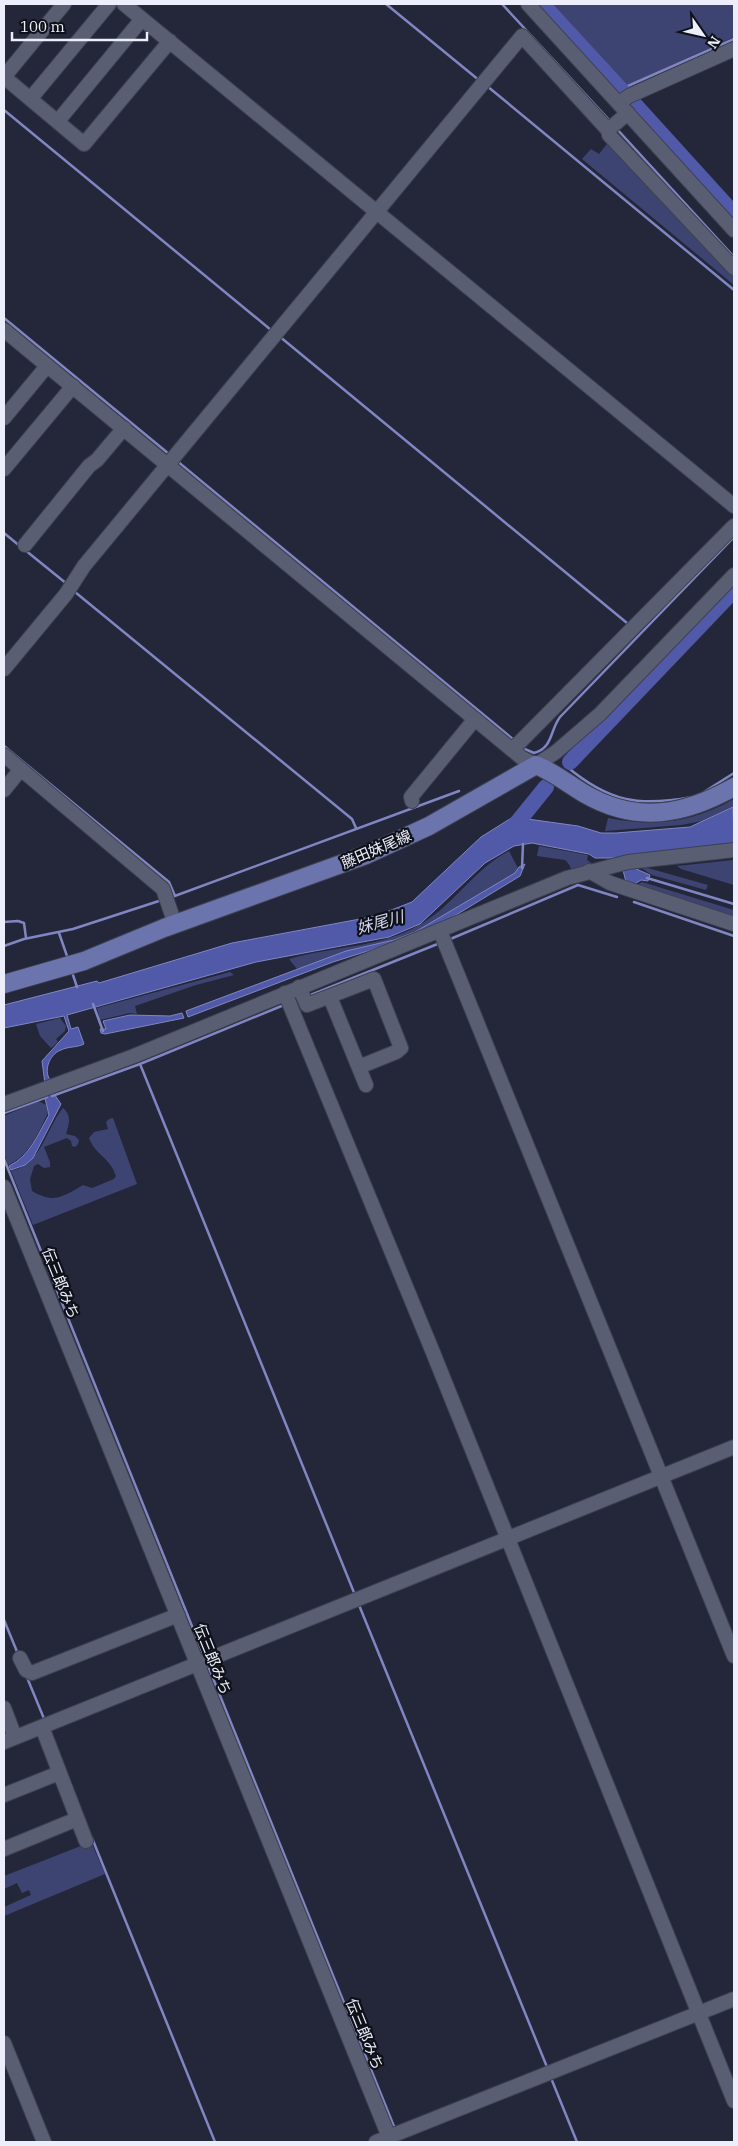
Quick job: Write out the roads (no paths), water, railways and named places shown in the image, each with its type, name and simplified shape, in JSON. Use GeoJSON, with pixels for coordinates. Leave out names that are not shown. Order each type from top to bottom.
{"type":"FeatureCollection","features":[{"type":"Feature","properties":{"kind":"main road"},"geometry":{"type":"LineString","coordinates":[[536,765],[557,774],[585,794],[603,802],[643,813],[661,813],[692,806],[734,787]]}},
{"type":"Feature","properties":{"kind":"main road","name":"藤田妹尾線"},"geometry":{"type":"LineString","coordinates":[[4,984],[84,961],[176,924],[366,855],[404,838],[536,765]]}},
{"type":"Feature","properties":{"kind":"street"},"geometry":{"type":"LineString","coordinates":[[64,4],[4,77],[84,144],[170,41]]}},
{"type":"Feature","properties":{"kind":"street"},"geometry":{"type":"LineString","coordinates":[[31,98],[109,4]]}},
{"type":"Feature","properties":{"kind":"street"},"geometry":{"type":"LineString","coordinates":[[124,4],[378,208],[734,506]]}},
{"type":"Feature","properties":{"kind":"street"},"geometry":{"type":"LineString","coordinates":[[528,4],[734,230]]}},
{"type":"Feature","properties":{"kind":"street"},"geometry":{"type":"LineString","coordinates":[[58,121],[142,19]]}},
{"type":"Feature","properties":{"kind":"street"},"geometry":{"type":"LineString","coordinates":[[4,669],[66,594],[84,566],[522,36],[612,127]]}},
{"type":"Feature","properties":{"kind":"street"},"geometry":{"type":"LineString","coordinates":[[734,49],[629,96],[609,135],[734,268]]}},
{"type":"Feature","properties":{"kind":"street"},"geometry":{"type":"LineString","coordinates":[[4,330],[124,428],[172,460],[475,719],[512,750],[536,765],[556,752],[600,714],[734,575]]}},
{"type":"Feature","properties":{"kind":"street"},"geometry":{"type":"LineString","coordinates":[[4,418],[47,366]]}},
{"type":"Feature","properties":{"kind":"street"},"geometry":{"type":"LineString","coordinates":[[4,469],[73,386]]}},
{"type":"Feature","properties":{"kind":"street"},"geometry":{"type":"LineString","coordinates":[[25,544],[89,466],[97,460],[124,428]]}},
{"type":"Feature","properties":{"kind":"street"},"geometry":{"type":"LineString","coordinates":[[512,750],[734,526]]}},
{"type":"Feature","properties":{"kind":"street"},"geometry":{"type":"LineString","coordinates":[[412,800],[411,797],[475,719]]}},
{"type":"Feature","properties":{"kind":"street"},"geometry":{"type":"LineString","coordinates":[[4,755],[163,889],[176,924]]}},
{"type":"Feature","properties":{"kind":"street"},"geometry":{"type":"LineString","coordinates":[[4,790],[21,770]]}},
{"type":"Feature","properties":{"kind":"street"},"geometry":{"type":"LineString","coordinates":[[4,1104],[287,1000],[443,938],[511,900],[589,871],[628,862],[734,850]]}},
{"type":"Feature","properties":{"kind":"street"},"geometry":{"type":"LineString","coordinates":[[589,871],[629,889],[734,924]]}},
{"type":"Feature","properties":{"kind":"street"},"geometry":{"type":"LineString","coordinates":[[443,938],[664,1476],[734,1656]]}},
{"type":"Feature","properties":{"kind":"street"},"geometry":{"type":"LineString","coordinates":[[302,994],[306,1005],[374,979],[401,1048],[396,1052],[359,1067]]}},
{"type":"Feature","properties":{"kind":"street"},"geometry":{"type":"LineString","coordinates":[[330,997],[366,1085]]}},
{"type":"Feature","properties":{"kind":"street"},"geometry":{"type":"LineString","coordinates":[[287,1000],[511,1537],[702,2011],[734,2100]]}},
{"type":"Feature","properties":{"kind":"street","name":"伝三郎みち"},"geometry":{"type":"LineString","coordinates":[[4,1187],[178,1615],[203,1662],[390,2138]]}},
{"type":"Feature","properties":{"kind":"street"},"geometry":{"type":"LineString","coordinates":[[4,1708],[9,1739],[664,1476],[734,1446]]}},
{"type":"Feature","properties":{"kind":"street"},"geometry":{"type":"LineString","coordinates":[[20,1658],[26,1670],[32,1673],[178,1615]]}},
{"type":"Feature","properties":{"kind":"street"},"geometry":{"type":"LineString","coordinates":[[45,1726],[59,1773],[86,1841]]}},
{"type":"Feature","properties":{"kind":"street"},"geometry":{"type":"LineString","coordinates":[[4,1795],[59,1773]]}},
{"type":"Feature","properties":{"kind":"street"},"geometry":{"type":"LineString","coordinates":[[4,1849],[77,1819]]}},
{"type":"Feature","properties":{"kind":"street"},"geometry":{"type":"LineString","coordinates":[[390,2138],[734,1999]]}},
{"type":"Feature","properties":{"kind":"street"},"geometry":{"type":"LineString","coordinates":[[4,2044],[44,2142]]}},
{"type":"Feature","properties":{"kind":"water","name":"妹尾川"},"geometry":{"type":"Polygon","coordinates":[[[733,807],[734,845],[612,858],[595,858],[589,854],[532,843],[514,846],[485,863],[420,924],[389,937],[256,962],[67,1015],[71,1029],[78,1027],[84,1044],[64,1049],[53,1055],[47,1069],[52,1082],[45,1084],[42,1061],[69,1031],[64,1016],[4,1028],[4,1005],[97,981],[99,983],[232,943],[376,916],[412,902],[481,837],[513,817],[578,826],[601,833],[616,833],[690,827],[733,807]]]}},
{"type":"Feature","properties":{"kind":"water"},"geometry":{"type":"Polygon","coordinates":[[[525,864],[520,876],[428,932],[333,962],[188,1017],[186,1011],[346,951],[394,940],[415,932],[515,873],[519,867],[525,864]]]}},
{"type":"Feature","properties":{"kind":"water"},"geometry":{"type":"Polygon","coordinates":[[[634,868],[650,875],[648,881],[641,880],[633,885],[626,882],[623,870],[634,868]]]}},
{"type":"Feature","properties":{"kind":"water"},"geometry":{"type":"Polygon","coordinates":[[[182,1013],[184,1018],[105,1034],[101,1033],[100,1029],[106,1029],[103,1021],[130,1015],[170,1016],[182,1013]]]}},
{"type":"Feature","properties":{"kind":"water"},"geometry":{"type":"Polygon","coordinates":[[[52,1091],[61,1104],[33,1158],[25,1165],[11,1170],[9,1166],[28,1150],[49,1115],[44,1094],[52,1091]]]}},
{"type":"Feature","properties":{"kind":"waterway"},"geometry":{"type":"LineString","coordinates":[[386,4],[480,81]]}},
{"type":"Feature","properties":{"kind":"waterway"},"geometry":{"type":"LineString","coordinates":[[502,4],[611,122]]}},
{"type":"Feature","properties":{"kind":"waterway"},"geometry":{"type":"LineString","coordinates":[[542,4],[622,91]]}},
{"type":"Feature","properties":{"kind":"waterway"},"geometry":{"type":"LineString","coordinates":[[621,89],[734,39]]}},
{"type":"Feature","properties":{"kind":"waterway"},"geometry":{"type":"LineString","coordinates":[[487,86],[734,290]]}},
{"type":"Feature","properties":{"kind":"waterway"},"geometry":{"type":"LineString","coordinates":[[635,105],[734,214]]}},
{"type":"Feature","properties":{"kind":"waterway"},"geometry":{"type":"LineString","coordinates":[[4,110],[271,330]]}},
{"type":"Feature","properties":{"kind":"waterway"},"geometry":{"type":"LineString","coordinates":[[616,128],[734,257]]}},
{"type":"Feature","properties":{"kind":"waterway"},"geometry":{"type":"LineString","coordinates":[[4,318],[169,454]]}},
{"type":"Feature","properties":{"kind":"waterway"},"geometry":{"type":"LineString","coordinates":[[279,336],[627,623]]}},
{"type":"Feature","properties":{"kind":"waterway"},"geometry":{"type":"LineString","coordinates":[[177,461],[514,740]]}},
{"type":"Feature","properties":{"kind":"waterway"},"geometry":{"type":"LineString","coordinates":[[4,533],[21,547]]}},
{"type":"Feature","properties":{"kind":"waterway"},"geometry":{"type":"LineString","coordinates":[[520,747],[534,753],[545,747],[560,717],[734,537]]}},
{"type":"Feature","properties":{"kind":"waterway"},"geometry":{"type":"LineString","coordinates":[[25,550],[67,584]]}},
{"type":"Feature","properties":{"kind":"waterway"},"geometry":{"type":"LineString","coordinates":[[570,762],[734,590]]}},
{"type":"Feature","properties":{"kind":"waterway"},"geometry":{"type":"LineString","coordinates":[[75,592],[352,819],[356,828]]}},
{"type":"Feature","properties":{"kind":"waterway"},"geometry":{"type":"LineString","coordinates":[[4,746],[169,882],[175,896]]}},
{"type":"Feature","properties":{"kind":"waterway"},"geometry":{"type":"LineString","coordinates":[[566,766],[596,787],[625,799],[656,801],[692,797]]}},
{"type":"Feature","properties":{"kind":"waterway"},"geometry":{"type":"LineString","coordinates":[[704,792],[734,773]]}},
{"type":"Feature","properties":{"kind":"waterway"},"geometry":{"type":"LineString","coordinates":[[508,834],[546,787]]}},
{"type":"Feature","properties":{"kind":"waterway"},"geometry":{"type":"LineString","coordinates":[[172,897],[459,791]]}},
{"type":"Feature","properties":{"kind":"waterway"},"geometry":{"type":"LineString","coordinates":[[522,868],[523,844]]}},
{"type":"Feature","properties":{"kind":"waterway"},"geometry":{"type":"LineString","coordinates":[[647,878],[734,904]]}},
{"type":"Feature","properties":{"kind":"waterway"},"geometry":{"type":"LineString","coordinates":[[448,940],[578,885],[617,897]]}},
{"type":"Feature","properties":{"kind":"waterway"},"geometry":{"type":"LineString","coordinates":[[4,946],[24,939],[73,929],[162,900]]}},
{"type":"Feature","properties":{"kind":"waterway"},"geometry":{"type":"LineString","coordinates":[[634,902],[734,936]]}},
{"type":"Feature","properties":{"kind":"waterway"},"geometry":{"type":"LineString","coordinates":[[4,922],[18,921],[24,923],[26,938]]}},
{"type":"Feature","properties":{"kind":"waterway"},"geometry":{"type":"LineString","coordinates":[[59,933],[67,956]]}},
{"type":"Feature","properties":{"kind":"waterway"},"geometry":{"type":"LineString","coordinates":[[308,996],[440,943]]}},
{"type":"Feature","properties":{"kind":"waterway"},"geometry":{"type":"LineString","coordinates":[[73,975],[77,987]]}},
{"type":"Feature","properties":{"kind":"waterway"},"geometry":{"type":"LineString","coordinates":[[93,1004],[103,1031]]}},
{"type":"Feature","properties":{"kind":"waterway"},"geometry":{"type":"LineString","coordinates":[[52,1096],[140,1064],[284,1005]]}},
{"type":"Feature","properties":{"kind":"waterway"},"geometry":{"type":"LineString","coordinates":[[140,1064],[355,1595]]}},
{"type":"Feature","properties":{"kind":"waterway"},"geometry":{"type":"LineString","coordinates":[[4,1113],[47,1097]]}},
{"type":"Feature","properties":{"kind":"waterway"},"geometry":{"type":"LineString","coordinates":[[4,1159],[204,1656]]}},
{"type":"Feature","properties":{"kind":"waterway"},"geometry":{"type":"LineString","coordinates":[[359,1605],[547,2067]]}},
{"type":"Feature","properties":{"kind":"waterway"},"geometry":{"type":"LineString","coordinates":[[4,1620],[18,1654]]}},
{"type":"Feature","properties":{"kind":"waterway"},"geometry":{"type":"LineString","coordinates":[[208,1666],[395,2129]]}},
{"type":"Feature","properties":{"kind":"waterway"},"geometry":{"type":"LineString","coordinates":[[26,1675],[45,1721]]}},
{"type":"Feature","properties":{"kind":"waterway"},"geometry":{"type":"LineString","coordinates":[[92,1838],[215,2142]]}},
{"type":"Feature","properties":{"kind":"waterway"},"geometry":{"type":"LineString","coordinates":[[551,2078],[577,2142]]}}]}
